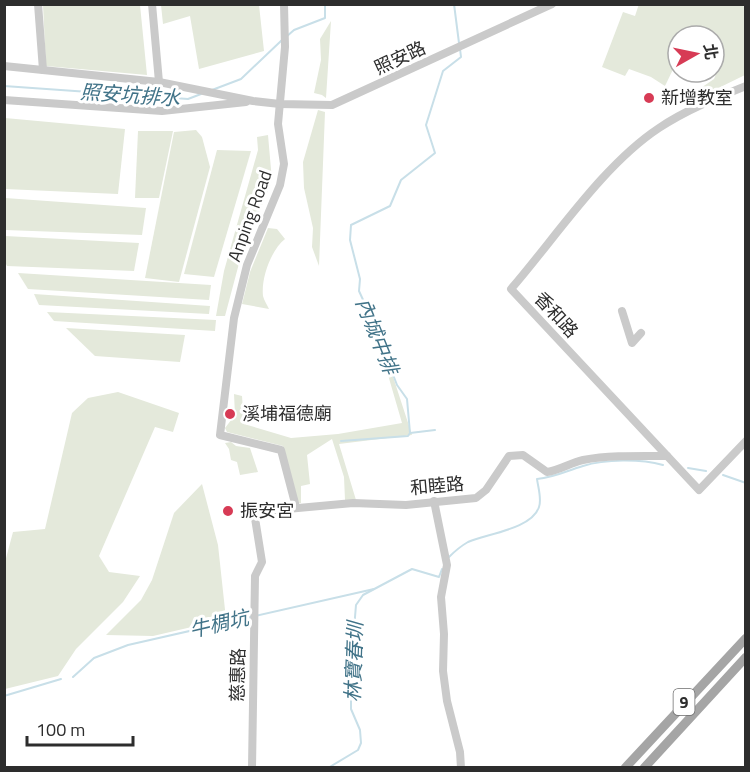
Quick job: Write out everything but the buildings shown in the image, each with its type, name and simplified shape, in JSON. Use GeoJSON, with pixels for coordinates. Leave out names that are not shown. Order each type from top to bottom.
{"type":"FeatureCollection","features":[{"type":"Feature","properties":{"kind":"main road","name":"9"},"geometry":{"type":"LineString","coordinates":[[625,768],[746,638]]}},
{"type":"Feature","properties":{"kind":"main road","name":"9"},"geometry":{"type":"LineString","coordinates":[[644,768],[746,657]]}},
{"type":"Feature","properties":{"kind":"main road"},"geometry":{"type":"LineString","coordinates":[[700,685],[710,695]]}},
{"type":"Feature","properties":{"kind":"street"},"geometry":{"type":"LineString","coordinates":[[38,4],[43,70]]}},
{"type":"Feature","properties":{"kind":"street"},"geometry":{"type":"LineString","coordinates":[[152,4],[159,82]]}},
{"type":"Feature","properties":{"kind":"street","name":"Anping Road"},"geometry":{"type":"LineString","coordinates":[[284,4],[285,47],[278,124],[284,164],[280,185],[247,265],[234,318],[220,435],[281,450],[296,507]]}},
{"type":"Feature","properties":{"kind":"street","name":"照安路"},"geometry":{"type":"LineString","coordinates":[[253,101],[332,105],[552,4]]}},
{"type":"Feature","properties":{"kind":"street"},"geometry":{"type":"LineString","coordinates":[[4,66],[159,82],[253,101]]}},
{"type":"Feature","properties":{"kind":"street","name":"香和路"},"geometry":{"type":"LineString","coordinates":[[746,86],[674,119],[657,129],[624,156],[511,290],[699,490],[746,441]]}},
{"type":"Feature","properties":{"kind":"street"},"geometry":{"type":"LineString","coordinates":[[4,100],[162,111],[253,101]]}},
{"type":"Feature","properties":{"kind":"street"},"geometry":{"type":"LineString","coordinates":[[621,311],[632,343],[641,333]]}},
{"type":"Feature","properties":{"kind":"street","name":"和睦路"},"geometry":{"type":"LineString","coordinates":[[254,512],[353,503],[406,505],[476,498],[486,490],[509,456],[523,455],[547,472],[557,471],[580,461],[611,457],[667,456]]}},
{"type":"Feature","properties":{"kind":"street"},"geometry":{"type":"LineString","coordinates":[[434,501],[447,565],[441,597],[444,634],[443,671],[447,701],[460,752],[461,768]]}},
{"type":"Feature","properties":{"kind":"street","name":"慈惠路"},"geometry":{"type":"LineString","coordinates":[[252,768],[255,576],[262,562],[254,512]]}},
{"type":"Feature","properties":{"kind":"shaded area"},"geometry":{"type":"Polygon","coordinates":[[[639,4],[743,5],[746,11],[745,75],[698,98],[695,92],[707,84],[726,84],[726,24],[666,24],[665,86],[651,77],[629,69],[625,76],[602,67],[623,12],[635,16],[639,4]]]}},
{"type":"Feature","properties":{"kind":"shaded area"},"geometry":{"type":"Polygon","coordinates":[[[43,5],[140,5],[147,75],[46,66],[43,5]]]}},
{"type":"Feature","properties":{"kind":"shaded area"},"geometry":{"type":"Polygon","coordinates":[[[161,5],[259,5],[264,51],[199,69],[190,16],[163,24],[161,5]]]}},
{"type":"Feature","properties":{"kind":"shaded area"},"geometry":{"type":"Polygon","coordinates":[[[331,21],[326,98],[314,93],[321,60],[320,39],[331,21]]]}},
{"type":"Feature","properties":{"kind":"shaded area"},"geometry":{"type":"Polygon","coordinates":[[[318,110],[325,112],[319,266],[312,247],[313,228],[304,188],[303,162],[318,110]]]}},
{"type":"Feature","properties":{"kind":"shaded area"},"geometry":{"type":"Polygon","coordinates":[[[5,118],[125,129],[118,194],[5,189],[5,118]]]}},
{"type":"Feature","properties":{"kind":"shaded area"},"geometry":{"type":"Polygon","coordinates":[[[196,130],[202,137],[210,167],[179,282],[145,278],[174,132],[196,130]]]}},
{"type":"Feature","properties":{"kind":"shaded area"},"geometry":{"type":"Polygon","coordinates":[[[138,131],[173,131],[159,198],[135,198],[138,131]]]}},
{"type":"Feature","properties":{"kind":"shaded area"},"geometry":{"type":"Polygon","coordinates":[[[268,135],[272,181],[241,256],[225,316],[216,316],[224,271],[258,150],[257,137],[268,135]]]}},
{"type":"Feature","properties":{"kind":"shaded area"},"geometry":{"type":"Polygon","coordinates":[[[217,150],[251,151],[214,277],[184,274],[217,150]]]}},
{"type":"Feature","properties":{"kind":"shaded area"},"geometry":{"type":"Polygon","coordinates":[[[5,198],[146,208],[142,235],[5,230],[5,198]]]}},
{"type":"Feature","properties":{"kind":"shaded area"},"geometry":{"type":"Polygon","coordinates":[[[268,228],[277,229],[285,239],[275,250],[265,273],[263,296],[269,309],[242,304],[250,272],[268,228]]]}},
{"type":"Feature","properties":{"kind":"shaded area"},"geometry":{"type":"Polygon","coordinates":[[[5,236],[139,243],[134,271],[7,266],[5,236]]]}},
{"type":"Feature","properties":{"kind":"shaded area"},"geometry":{"type":"Polygon","coordinates":[[[18,273],[211,285],[209,300],[28,289],[18,273]]]}},
{"type":"Feature","properties":{"kind":"shaded area"},"geometry":{"type":"Polygon","coordinates":[[[34,294],[210,306],[209,314],[39,305],[34,294]]]}},
{"type":"Feature","properties":{"kind":"shaded area"},"geometry":{"type":"Polygon","coordinates":[[[47,312],[216,320],[215,331],[54,321],[47,312]]]}},
{"type":"Feature","properties":{"kind":"shaded area"},"geometry":{"type":"Polygon","coordinates":[[[66,328],[185,335],[180,362],[95,356],[66,328]]]}},
{"type":"Feature","properties":{"kind":"shaded area"},"geometry":{"type":"Polygon","coordinates":[[[382,343],[412,435],[339,444],[356,500],[345,500],[344,477],[332,439],[307,455],[310,484],[301,486],[301,503],[297,503],[283,446],[227,432],[225,428],[235,415],[234,394],[242,396],[244,424],[291,438],[338,434],[402,423],[379,344],[382,343]]]}},
{"type":"Feature","properties":{"kind":"shaded area"},"geometry":{"type":"Polygon","coordinates":[[[118,392],[179,413],[173,432],[155,427],[99,556],[109,572],[140,576],[123,602],[76,649],[58,676],[5,689],[5,562],[13,532],[45,529],[72,413],[88,398],[118,392]]]}},
{"type":"Feature","properties":{"kind":"shaded area"},"geometry":{"type":"Polygon","coordinates":[[[231,442],[236,446],[250,448],[258,472],[240,475],[237,462],[231,460],[225,443],[231,442]]]}},
{"type":"Feature","properties":{"kind":"shaded area"},"geometry":{"type":"Polygon","coordinates":[[[202,484],[218,545],[226,619],[153,636],[106,635],[141,600],[152,580],[174,513],[202,484]]]}},
{"type":"Feature","properties":{"kind":"waterway","name":"照安坑排水"},"geometry":{"type":"LineString","coordinates":[[286,37],[294,30],[325,18],[325,4]]}},
{"type":"Feature","properties":{"kind":"waterway","name":"內城中排"},"geometry":{"type":"LineString","coordinates":[[454,4],[459,43]]}},
{"type":"Feature","properties":{"kind":"waterway","name":"照安坑排水"},"geometry":{"type":"LineString","coordinates":[[212,90],[241,79],[282,40]]}},
{"type":"Feature","properties":{"kind":"waterway","name":"內城中排"},"geometry":{"type":"LineString","coordinates":[[410,433],[407,399],[397,385],[359,291],[360,279],[350,240],[351,225],[390,206],[401,180],[435,153],[426,125],[443,71],[461,57],[460,49]]}},
{"type":"Feature","properties":{"kind":"waterway","name":"照安坑排水"},"geometry":{"type":"LineString","coordinates":[[4,86],[188,99],[201,94]]}},
{"type":"Feature","properties":{"kind":"waterway"},"geometry":{"type":"LineString","coordinates":[[341,441],[408,436],[410,433],[435,430]]}},
{"type":"Feature","properties":{"kind":"waterway","name":"林寶春圳"},"geometry":{"type":"LineString","coordinates":[[449,557],[468,542],[518,526],[535,514],[540,500],[537,479],[602,462],[634,461],[663,465]]}},
{"type":"Feature","properties":{"kind":"waterway","name":"林寶春圳"},"geometry":{"type":"LineString","coordinates":[[688,468],[706,471]]}},
{"type":"Feature","properties":{"kind":"waterway","name":"林寶春圳"},"geometry":{"type":"LineString","coordinates":[[723,475],[746,483]]}},
{"type":"Feature","properties":{"kind":"waterway","name":"林寶春圳"},"geometry":{"type":"LineString","coordinates":[[328,768],[358,750],[361,743],[360,730],[351,709],[351,665],[356,605],[363,595],[412,569],[439,577],[442,569]]}},
{"type":"Feature","properties":{"kind":"waterway","name":"牛椆坑"},"geometry":{"type":"LineString","coordinates":[[73,677],[94,658],[128,645],[374,589]]}},
{"type":"Feature","properties":{"kind":"waterway","name":"牛椆坑"},"geometry":{"type":"LineString","coordinates":[[4,696],[61,679]]}},
{"type":"Feature","properties":{"kind":"place","name":"新增教室"},"geometry":{"type":"Point","coordinates":[649,98]}},
{"type":"Feature","properties":{"kind":"place","name":"溪埔福德廟"},"geometry":{"type":"Point","coordinates":[230,414]}},
{"type":"Feature","properties":{"kind":"place","name":"振安宮"},"geometry":{"type":"Point","coordinates":[228,511]}}]}
